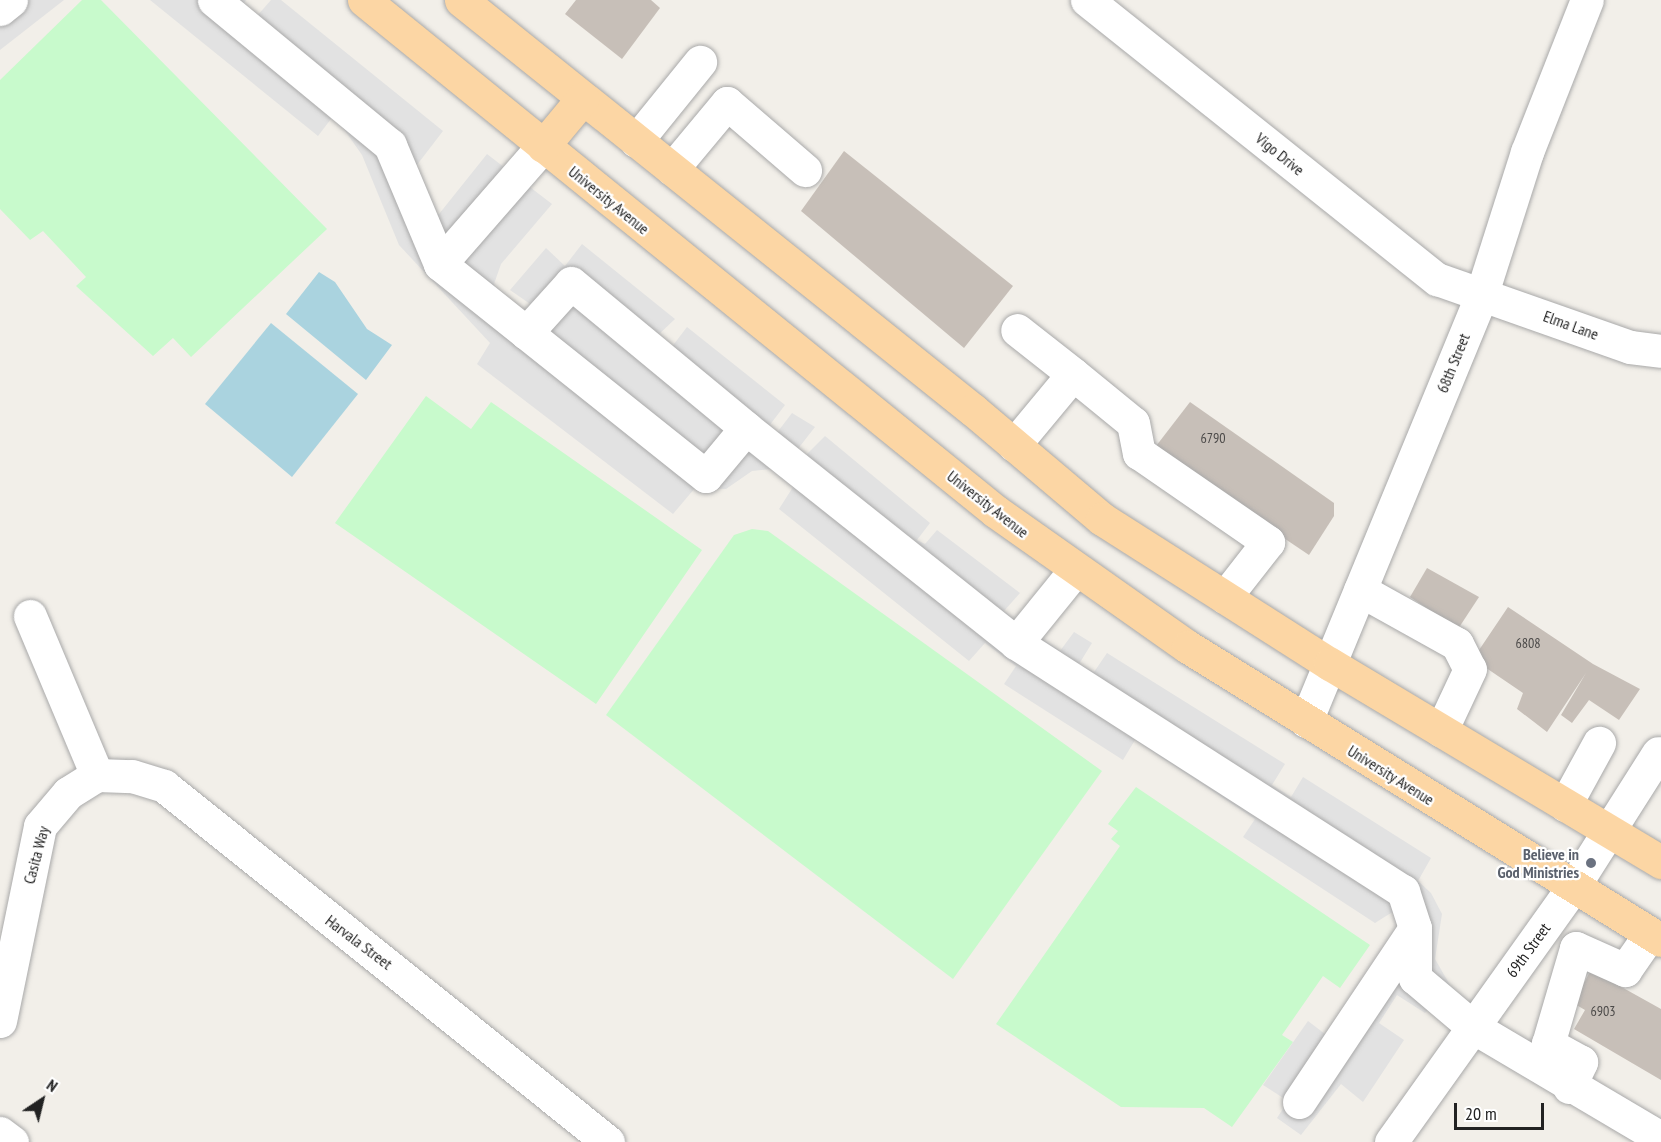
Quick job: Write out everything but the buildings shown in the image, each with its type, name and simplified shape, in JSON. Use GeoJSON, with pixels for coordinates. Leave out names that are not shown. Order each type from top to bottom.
{"type":"FeatureCollection","features":[{"type":"Feature","properties":{"kind":"main road","name":"University Avenue"},"geometry":{"type":"LineString","coordinates":[[364,0],[995,511],[1076,569],[1306,721],[1575,884],[1655,937]]}},
{"type":"Feature","properties":{"kind":"main road"},"geometry":{"type":"LineString","coordinates":[[461,0],[1014,445],[1102,519],[1329,664],[1661,862]]}},
{"type":"Feature","properties":{"kind":"main road"},"geometry":{"type":"LineString","coordinates":[[543,146],[583,98]]}},
{"type":"Feature","properties":{"kind":"street"},"geometry":{"type":"LineString","coordinates":[[0,9],[11,0]]}},
{"type":"Feature","properties":{"kind":"street"},"geometry":{"type":"LineString","coordinates":[[214,0],[390,145],[440,264],[706,476],[746,428]]}},
{"type":"Feature","properties":{"kind":"street","name":"Vigo Drive"},"geometry":{"type":"LineString","coordinates":[[1086,0],[1437,279],[1482,292]]}},
{"type":"Feature","properties":{"kind":"street","name":"68th Street"},"geometry":{"type":"LineString","coordinates":[[1306,721],[1482,292],[1527,152],[1587,0]]}},
{"type":"Feature","properties":{"kind":"street"},"geometry":{"type":"LineString","coordinates":[[636,141],[700,62]]}},
{"type":"Feature","properties":{"kind":"street"},"geometry":{"type":"LineString","coordinates":[[672,170],[727,103],[805,170]]}},
{"type":"Feature","properties":{"kind":"street"},"geometry":{"type":"LineString","coordinates":[[440,264],[543,146]]}},
{"type":"Feature","properties":{"kind":"street"},"geometry":{"type":"LineString","coordinates":[[526,333],[571,283],[746,428],[1016,644],[1403,891],[1415,928],[1415,978],[1473,1027],[1569,1087],[1661,1138]]}},
{"type":"Feature","properties":{"kind":"street","name":"Elma Lane"},"geometry":{"type":"LineString","coordinates":[[1482,292],[1630,346],[1661,351]]}},
{"type":"Feature","properties":{"kind":"street"},"geometry":{"type":"LineString","coordinates":[[1017,330],[1133,423],[1139,453],[1268,542],[1225,597]]}},
{"type":"Feature","properties":{"kind":"street"},"geometry":{"type":"LineString","coordinates":[[1014,445],[1073,374]]}},
{"type":"Feature","properties":{"kind":"street"},"geometry":{"type":"LineString","coordinates":[[1016,644],[1076,569]]}},
{"type":"Feature","properties":{"kind":"street"},"geometry":{"type":"LineString","coordinates":[[1360,590],[1457,644],[1470,669],[1441,731]]}},
{"type":"Feature","properties":{"kind":"street"},"geometry":{"type":"LineString","coordinates":[[30,616],[97,775]]}},
{"type":"Feature","properties":{"kind":"street"},"geometry":{"type":"LineString","coordinates":[[1565,805],[1599,743]]}},
{"type":"Feature","properties":{"kind":"street","name":"69th Street"},"geometry":{"type":"LineString","coordinates":[[1391,1142],[1575,884],[1658,753]]}},
{"type":"Feature","properties":{"kind":"street","name":"Casita Way"},"geometry":{"type":"LineString","coordinates":[[0,1021],[40,826],[68,794],[97,775]]}},
{"type":"Feature","properties":{"kind":"street","name":"Harvala Street"},"geometry":{"type":"LineString","coordinates":[[97,775],[132,776],[164,786],[608,1142]]}},
{"type":"Feature","properties":{"kind":"street"},"geometry":{"type":"LineString","coordinates":[[1299,1102],[1415,928]]}},
{"type":"Feature","properties":{"kind":"street"},"geometry":{"type":"LineString","coordinates":[[1569,1087],[1581,1062],[1548,1044],[1576,948],[1625,970],[1655,937]]}},
{"type":"Feature","properties":{"kind":"street"},"geometry":{"type":"LineString","coordinates":[[0,1132],[12,1142]]}},
{"type":"Feature","properties":{"kind":"green space"},"geometry":{"type":"Polygon","coordinates":[[[82,0],[101,0],[327,229],[191,357],[173,338],[153,356],[76,286],[86,277],[43,231],[30,240],[0,209],[0,80],[82,0]]]}},
{"type":"Feature","properties":{"kind":"green space"},"geometry":{"type":"Polygon","coordinates":[[[426,396],[471,429],[491,402],[702,550],[596,704],[335,523],[426,396]]]}},
{"type":"Feature","properties":{"kind":"green space"},"geometry":{"type":"Polygon","coordinates":[[[752,529],[768,531],[1102,771],[953,979],[606,715],[734,535],[752,529]]]}},
{"type":"Feature","properties":{"kind":"green space"},"geometry":{"type":"Polygon","coordinates":[[[1136,787],[1370,945],[1340,988],[1323,976],[1282,1035],[1293,1042],[1232,1127],[1204,1108],[1121,1107],[996,1024],[1120,846],[1111,839],[1118,831],[1108,824],[1136,787]]]}},
{"type":"Feature","properties":{"kind":"shaded area"},"geometry":{"type":"Polygon","coordinates":[[[0,0],[64,0],[0,50],[0,0]]]}},
{"type":"Feature","properties":{"kind":"shaded area"},"geometry":{"type":"Polygon","coordinates":[[[150,0],[246,0],[244,3],[257,16],[271,0],[281,0],[443,131],[410,174],[424,214],[439,214],[487,154],[552,204],[501,264],[494,284],[502,307],[521,321],[533,306],[510,290],[546,248],[565,266],[582,244],[675,319],[656,337],[671,348],[687,327],[785,405],[769,426],[776,434],[792,413],[815,427],[797,450],[806,455],[825,436],[930,523],[917,540],[925,544],[937,530],[1020,593],[1004,611],[1015,620],[1060,651],[1074,632],[1092,643],[1079,664],[1094,672],[1107,653],[1285,764],[1272,785],[1291,797],[1303,777],[1431,858],[1418,881],[1431,893],[1442,914],[1435,959],[1450,985],[1425,1013],[1397,995],[1379,1023],[1404,1040],[1363,1102],[1341,1084],[1301,1135],[1277,1118],[1288,1101],[1263,1085],[1308,1021],[1329,1037],[1397,930],[1394,911],[1375,923],[1243,837],[1255,819],[1135,740],[1123,760],[1004,684],[1016,666],[985,643],[969,661],[779,509],[793,487],[771,469],[752,471],[726,489],[695,488],[673,514],[477,364],[490,343],[399,245],[362,155],[334,115],[318,136],[150,0]]]}},
{"type":"Feature","properties":{"kind":"water"},"geometry":{"type":"Polygon","coordinates":[[[319,272],[335,282],[367,329],[392,345],[366,380],[286,314],[319,272]]]}},
{"type":"Feature","properties":{"kind":"water"},"geometry":{"type":"Polygon","coordinates":[[[271,323],[358,394],[292,477],[205,404],[271,323]]]}},
{"type":"Feature","properties":{"kind":"place","name":"Believe in God Ministries"},"geometry":{"type":"Point","coordinates":[1591,863]}}]}
